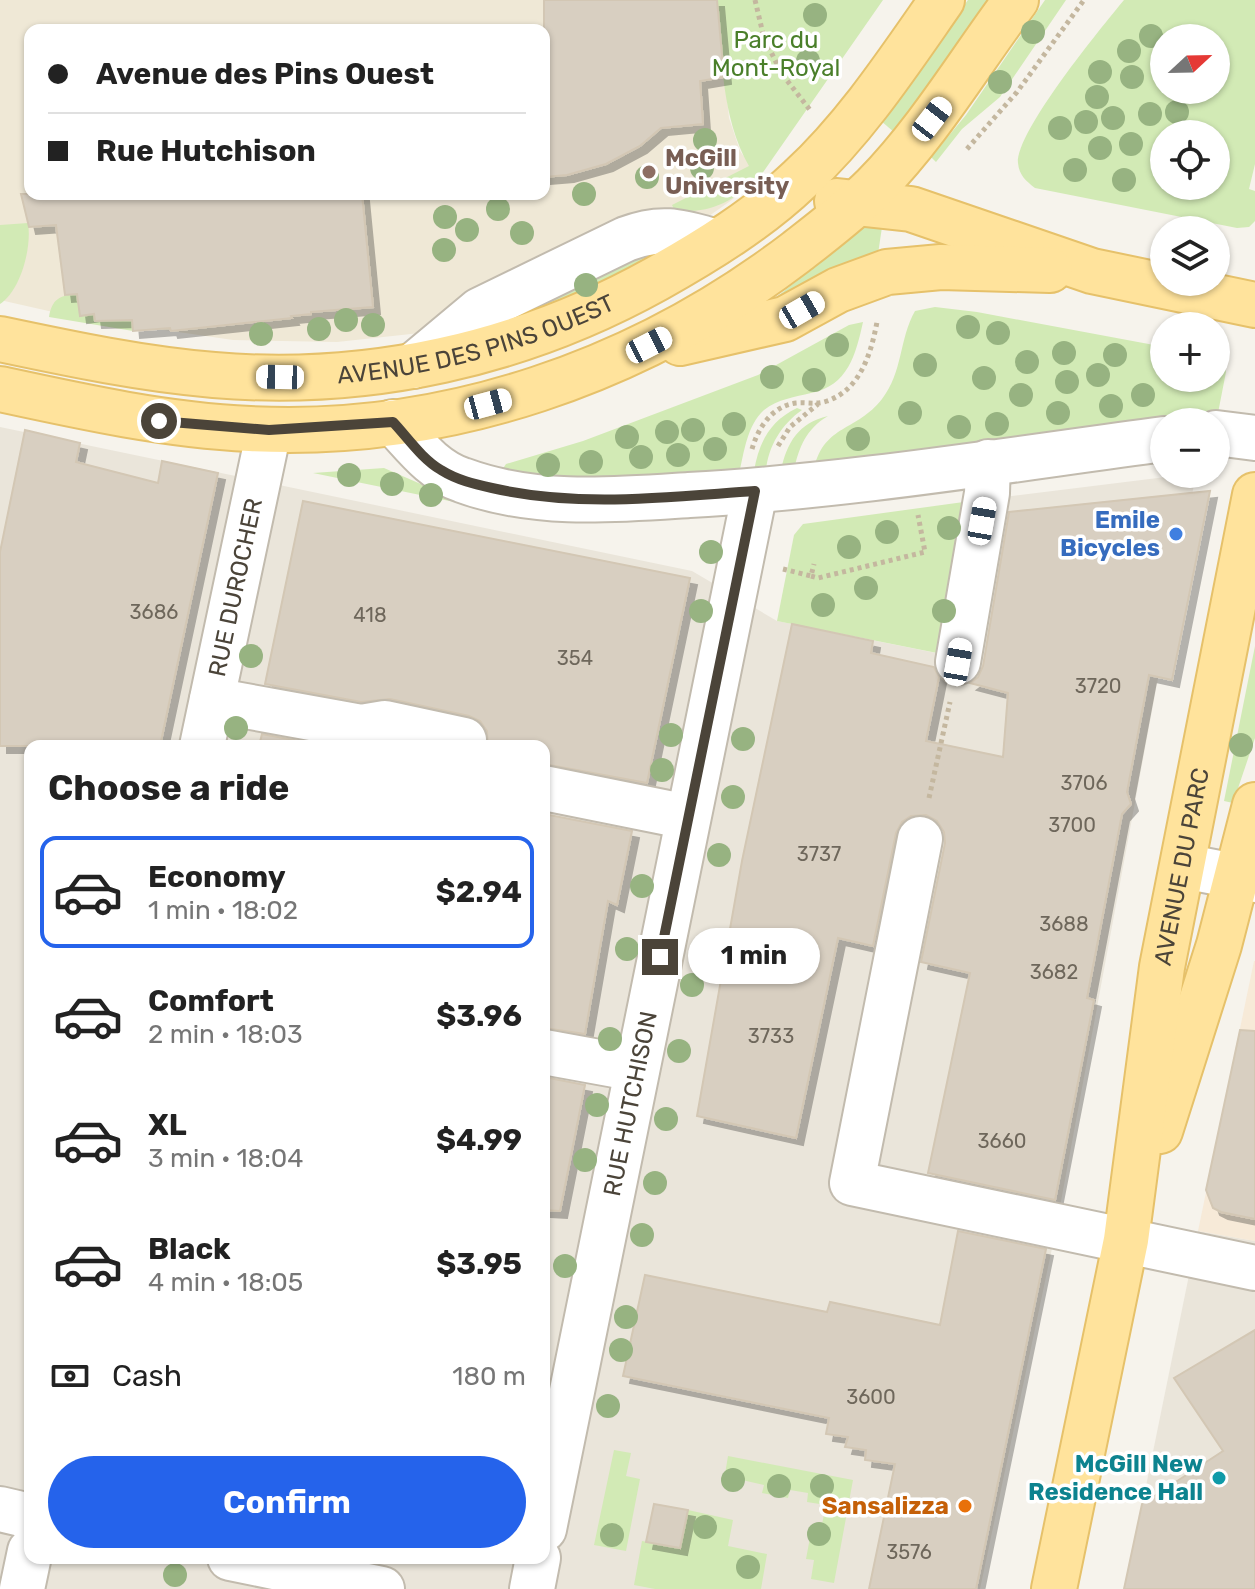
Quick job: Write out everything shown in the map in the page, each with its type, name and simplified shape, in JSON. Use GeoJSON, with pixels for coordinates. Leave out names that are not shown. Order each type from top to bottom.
{"type":"FeatureCollection","features":[{"type":"Feature","properties":{"kind":"main road","name":"AVENUE DES PINS OUEST"},"geometry":{"type":"LineString","coordinates":[[0,339],[144,367],[218,375],[304,378],[413,366],[497,347],[564,323],[619,299],[717,242],[779,198],[845,132],[942,0]]}},
{"type":"Feature","properties":{"kind":"main road"},"geometry":{"type":"LineString","coordinates":[[0,389],[159,421],[269,430],[393,422],[453,413],[552,385],[667,336],[733,297],[859,202],[901,158],[937,112],[1016,0]]}},
{"type":"Feature","properties":{"kind":"main road"},"geometry":{"type":"LineString","coordinates":[[779,198],[859,202],[911,209],[1092,271],[1255,305]]}},
{"type":"Feature","properties":{"kind":"main road"},"geometry":{"type":"LineString","coordinates":[[627,355],[785,319],[838,290],[887,272],[941,267],[1092,271]]}},
{"type":"Feature","properties":{"kind":"main road","name":"AVENUE DU PARC"},"geometry":{"type":"LineString","coordinates":[[1054,1589],[1126,1240],[1162,967],[1255,495]]}},
{"type":"Feature","properties":{"kind":"main road","name":"AVENUE DU PARC"},"geometry":{"type":"LineString","coordinates":[[1126,1240],[1245,878],[1255,805]]}},
{"type":"Feature","properties":{"kind":"street"},"geometry":{"type":"LineString","coordinates":[[393,422],[438,469],[463,481],[514,493],[585,501],[753,472],[988,462],[1150,441]]}},
{"type":"Feature","properties":{"kind":"street","name":"RUE DUROCHER"},"geometry":{"type":"LineString","coordinates":[[203,740],[269,430]]}},
{"type":"Feature","properties":{"kind":"street"},"geometry":{"type":"LineString","coordinates":[[1230,435],[1255,438]]}},
{"type":"Feature","properties":{"kind":"street"},"geometry":{"type":"LineString","coordinates":[[958,662],[987,493],[988,462]]}},
{"type":"Feature","properties":{"kind":"street","name":"RUE HUTCHISON"},"geometry":{"type":"LineString","coordinates":[[550,1499],[688,817],[753,472]]}},
{"type":"Feature","properties":{"kind":"street"},"geometry":{"type":"LineString","coordinates":[[212,700],[361,727],[385,723],[464,740]]}},
{"type":"Feature","properties":{"kind":"street"},"geometry":{"type":"LineString","coordinates":[[550,789],[688,817]]}},
{"type":"Feature","properties":{"kind":"street"},"geometry":{"type":"LineString","coordinates":[[920,839],[852,1183],[1255,1268]]}},
{"type":"Feature","properties":{"kind":"street"},"geometry":{"type":"LineString","coordinates":[[1183,866],[1245,878]]}},
{"type":"Feature","properties":{"kind":"street"},"geometry":{"type":"LineString","coordinates":[[550,1053],[637,1069]]}},
{"type":"Feature","properties":{"kind":"street"},"geometry":{"type":"LineString","coordinates":[[0,1509],[24,1515]]}},
{"type":"Feature","properties":{"kind":"street"},"geometry":{"type":"LineString","coordinates":[[22,1589],[27,1564]]}},
{"type":"Feature","properties":{"kind":"street"},"geometry":{"type":"LineString","coordinates":[[259,1564],[382,1589]]}},
{"type":"Feature","properties":{"kind":"street"},"geometry":{"type":"LineString","coordinates":[[532,1589],[537,1564]]}},
{"type":"Feature","properties":{"kind":"path"},"geometry":{"type":"LineString","coordinates":[[755,0],[764,38],[782,74],[813,113]]}},
{"type":"Feature","properties":{"kind":"path"},"geometry":{"type":"LineString","coordinates":[[957,158],[1012,99],[1084,0]]}},
{"type":"Feature","properties":{"kind":"path"},"geometry":{"type":"LineString","coordinates":[[777,451],[790,427],[818,404],[843,393],[859,377],[866,364],[878,317]]}},
{"type":"Feature","properties":{"kind":"path"},"geometry":{"type":"LineString","coordinates":[[753,472],[763,423],[777,410],[796,403],[818,404]]}},
{"type":"Feature","properties":{"kind":"path"},"geometry":{"type":"LineString","coordinates":[[778,568],[818,578],[925,552],[917,508]]}},
{"type":"Feature","properties":{"kind":"path"},"geometry":{"type":"LineString","coordinates":[[811,576],[814,564]]}},
{"type":"Feature","properties":{"kind":"path"},"geometry":{"type":"LineString","coordinates":[[920,839],[958,662]]}},
{"type":"Feature","properties":{"kind":"shaded area","name":"McGill University"},"geometry":{"type":"Polygon","coordinates":[[[0,0],[717,0],[729,118],[740,151],[759,178],[659,251],[624,272],[494,325],[337,342],[233,340],[75,317],[0,300],[0,0]]]}},
{"type":"Feature","properties":{"kind":"shaded area"},"geometry":{"type":"Polygon","coordinates":[[[0,427],[692,571],[777,621],[941,654],[971,501],[1150,479],[1150,488],[1193,488],[1054,1239],[980,1589],[0,1589],[0,427]]]}},
{"type":"Feature","properties":{"kind":"shaded area"},"geometry":{"type":"Polygon","coordinates":[[[1255,961],[1255,1241],[1198,1231],[1255,961]]]}},
{"type":"Feature","properties":{"kind":"shaded area","name":"McGill New Residence Hall"},"geometry":{"type":"Polygon","coordinates":[[[1198,1231],[1255,1241],[1255,1589],[1125,1589],[1198,1231]]]}},
{"type":"Feature","properties":{"kind":"green space","name":"Parc du Mont-Royal"},"geometry":{"type":"Polygon","coordinates":[[[717,0],[883,0],[759,178],[739,194],[711,208],[675,211],[672,205],[749,166],[728,107],[717,0]]]}},
{"type":"Feature","properties":{"kind":"green space"},"geometry":{"type":"Polygon","coordinates":[[[968,0],[989,0],[934,81],[894,132],[881,121],[968,0]]]}},
{"type":"Feature","properties":{"kind":"green space"},"geometry":{"type":"Polygon","coordinates":[[[1045,0],[1066,0],[1000,97],[962,129],[936,162],[931,157],[966,115],[1045,0]]]}},
{"type":"Feature","properties":{"kind":"green space"},"geometry":{"type":"Polygon","coordinates":[[[1124,0],[1255,0],[1255,164],[1249,189],[1255,191],[1255,221],[1249,227],[1237,228],[1230,227],[1230,216],[1176,216],[1035,188],[1021,174],[1018,163],[1021,148],[1030,128],[1062,80],[1124,0]]]}},
{"type":"Feature","properties":{"kind":"green space"},"geometry":{"type":"Polygon","coordinates":[[[28,223],[28,244],[19,279],[0,304],[0,225],[28,223]]]}},
{"type":"Feature","properties":{"kind":"green space"},"geometry":{"type":"Polygon","coordinates":[[[867,225],[882,227],[878,254],[776,306],[774,299],[867,225]]]}},
{"type":"Feature","properties":{"kind":"green space"},"geometry":{"type":"Polygon","coordinates":[[[650,250],[653,256],[591,288],[494,325],[650,250]]]}},
{"type":"Feature","properties":{"kind":"green space"},"geometry":{"type":"Polygon","coordinates":[[[77,294],[80,315],[94,314],[96,321],[132,320],[133,331],[49,317],[58,299],[77,294]]]}},
{"type":"Feature","properties":{"kind":"green space"},"geometry":{"type":"Polygon","coordinates":[[[935,307],[977,312],[1150,344],[1150,392],[1222,392],[1219,408],[1150,408],[1150,422],[814,468],[826,443],[872,410],[889,389],[915,311],[935,307]]]}},
{"type":"Feature","properties":{"kind":"green space"},"geometry":{"type":"Polygon","coordinates":[[[863,322],[853,357],[842,376],[824,389],[775,403],[758,416],[747,440],[739,474],[592,485],[500,473],[506,464],[583,441],[758,375],[849,325],[863,322]]]}},
{"type":"Feature","properties":{"kind":"green space"},"geometry":{"type":"Polygon","coordinates":[[[797,408],[802,410],[782,429],[773,444],[766,471],[754,471],[767,434],[780,419],[797,408]]]}},
{"type":"Feature","properties":{"kind":"green space"},"geometry":{"type":"Polygon","coordinates":[[[828,416],[805,439],[794,470],[781,470],[791,443],[802,429],[828,416]]]}},
{"type":"Feature","properties":{"kind":"green space"},"geometry":{"type":"Polygon","coordinates":[[[384,468],[469,505],[313,473],[384,468]]]}},
{"type":"Feature","properties":{"kind":"green space"},"geometry":{"type":"Polygon","coordinates":[[[971,501],[942,654],[777,621],[794,535],[803,524],[971,501]]]}},
{"type":"Feature","properties":{"kind":"green space"},"geometry":{"type":"Polygon","coordinates":[[[1255,646],[1255,738],[1233,803],[1224,801],[1255,646]]]}},
{"type":"Feature","properties":{"kind":"green space"},"geometry":{"type":"Polygon","coordinates":[[[614,1450],[631,1453],[626,1476],[640,1479],[626,1551],[594,1545],[614,1450]]]}},
{"type":"Feature","properties":{"kind":"green space"},"geometry":{"type":"Polygon","coordinates":[[[728,1456],[853,1480],[834,1583],[811,1579],[814,1560],[806,1559],[812,1527],[821,1529],[826,1505],[807,1502],[808,1493],[790,1490],[788,1498],[762,1493],[764,1485],[742,1480],[740,1489],[723,1486],[728,1456]]]}},
{"type":"Feature","properties":{"kind":"green space"},"geometry":{"type":"Polygon","coordinates":[[[688,1510],[733,1520],[728,1546],[767,1554],[761,1589],[655,1589],[634,1585],[642,1541],[680,1548],[688,1510]]]}},
{"type":"Feature","properties":{"kind":"building"},"geometry":{"type":"Polygon","coordinates":[[[544,0],[717,0],[724,77],[700,81],[703,124],[661,128],[640,146],[606,164],[550,176],[550,24],[544,24],[544,0]]]}},
{"type":"Feature","properties":{"kind":"building"},"geometry":{"type":"Polygon","coordinates":[[[21,194],[24,194],[24,200],[363,200],[373,307],[171,331],[170,328],[133,331],[132,320],[95,321],[94,314],[80,316],[77,294],[65,295],[56,225],[29,227],[21,194]]]}},
{"type":"Feature","properties":{"kind":"building"},"geometry":{"type":"Polygon","coordinates":[[[25,430],[80,443],[76,462],[158,483],[162,461],[218,473],[161,740],[24,740],[24,746],[0,746],[0,552],[25,430]]]}},
{"type":"Feature","properties":{"kind":"building"},"geometry":{"type":"Polygon","coordinates":[[[1210,491],[1172,680],[1149,675],[1127,792],[1131,804],[1122,814],[1087,998],[1094,1000],[1055,1200],[928,1173],[970,973],[921,962],[945,843],[944,832],[937,821],[926,815],[911,816],[902,822],[896,833],[873,946],[838,938],[796,1138],[697,1116],[742,861],[792,624],[873,641],[871,653],[934,667],[939,677],[926,741],[1003,757],[1008,693],[970,683],[978,677],[983,666],[1009,512],[1210,491]]]}},
{"type":"Feature","properties":{"kind":"building"},"geometry":{"type":"Polygon","coordinates":[[[303,501],[690,578],[647,783],[550,765],[550,740],[488,740],[487,731],[480,721],[469,716],[390,699],[361,702],[265,684],[303,501]]]}},
{"type":"Feature","properties":{"kind":"building"},"geometry":{"type":"Polygon","coordinates":[[[262,734],[294,740],[260,740],[262,734]]]}},
{"type":"Feature","properties":{"kind":"building"},"geometry":{"type":"Polygon","coordinates":[[[550,815],[632,831],[617,905],[608,901],[585,1034],[550,1029],[550,815]]]}},
{"type":"Feature","properties":{"kind":"building"},"geometry":{"type":"Polygon","coordinates":[[[1240,1030],[1255,1031],[1255,1219],[1213,1208],[1206,1190],[1240,1030]]]}},
{"type":"Feature","properties":{"kind":"building"},"geometry":{"type":"Polygon","coordinates":[[[550,1078],[585,1085],[560,1211],[550,1210],[550,1078]]]}},
{"type":"Feature","properties":{"kind":"building"},"geometry":{"type":"Polygon","coordinates":[[[958,1231],[1046,1249],[976,1589],[869,1589],[895,1464],[865,1460],[866,1450],[845,1447],[848,1437],[826,1434],[829,1418],[623,1376],[645,1275],[827,1312],[830,1302],[940,1325],[958,1231]]]}},
{"type":"Feature","properties":{"kind":"building","name":"McGill New Residence Hall"},"geometry":{"type":"Polygon","coordinates":[[[1255,1330],[1255,1589],[1124,1589],[1142,1504],[1223,1451],[1174,1378],[1255,1330]]]}},
{"type":"Feature","properties":{"kind":"building"},"geometry":{"type":"Polygon","coordinates":[[[654,1504],[688,1510],[680,1548],[646,1542],[654,1504]]]}},
{"type":"Feature","properties":{"kind":"place","name":"McGill University"},"geometry":{"type":"Point","coordinates":[649,172]}},
{"type":"Feature","properties":{"kind":"place","name":"Emile Bicycles"},"geometry":{"type":"Point","coordinates":[1176,534]}},
{"type":"Feature","properties":{"kind":"place","name":"McGill New Residence Hall"},"geometry":{"type":"Point","coordinates":[1219,1478]}},
{"type":"Feature","properties":{"kind":"place","name":"Sansalizza"},"geometry":{"type":"Point","coordinates":[965,1506]}},
{"type":"Feature","properties":{"kind":"route"},"geometry":{"type":"LineString","coordinates":[[159,421],[269,430],[393,422],[430,462],[451,476],[481,486],[549,499],[585,501],[755,491],[660,957]]}}]}
